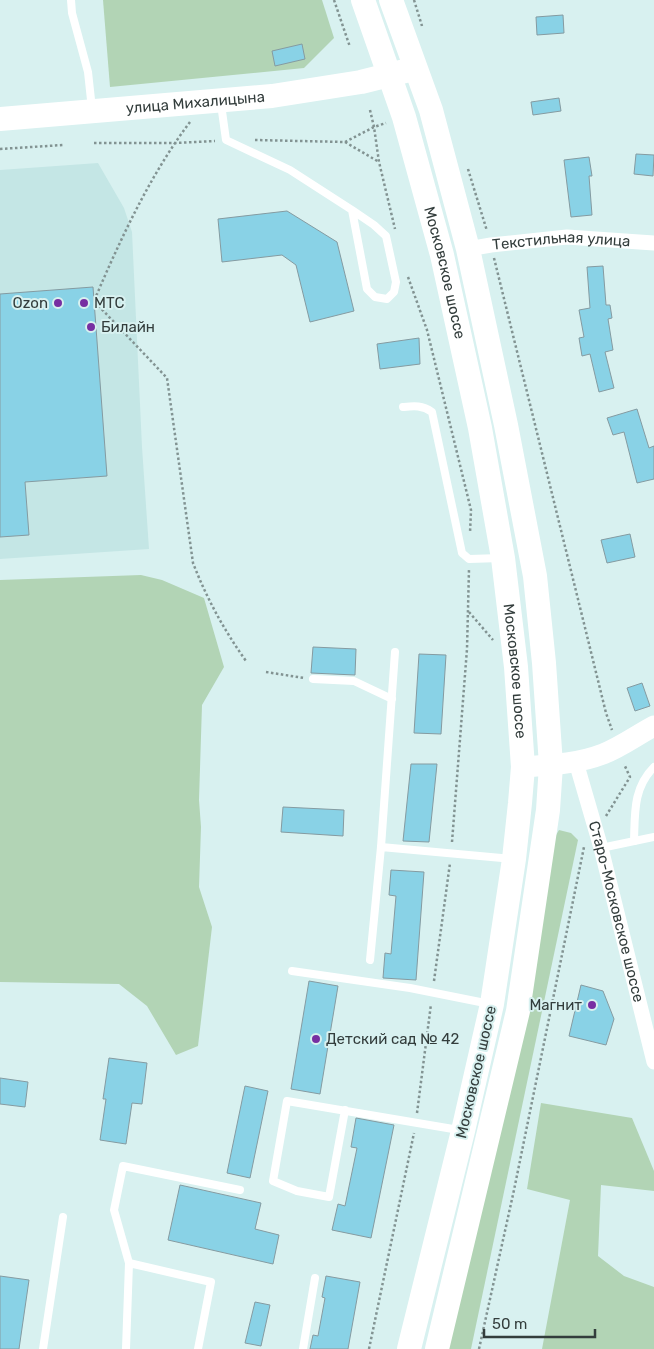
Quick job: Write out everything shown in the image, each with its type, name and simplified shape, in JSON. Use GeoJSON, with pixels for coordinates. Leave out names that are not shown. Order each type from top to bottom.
{"type":"FeatureCollection","features":[{"type":"Feature","properties":{"kind":"main road","name":"Московское шоссе"},"geometry":{"type":"LineString","coordinates":[[363,0],[404,117],[442,255],[480,428],[503,558],[516,667],[522,767],[514,859],[492,1004],[463,1131],[409,1349]]}},
{"type":"Feature","properties":{"kind":"main road","name":"Московское шоссе"},"geometry":{"type":"LineString","coordinates":[[392,0],[431,110],[468,249],[506,425],[535,576],[544,663],[551,765],[548,810],[518,1011],[437,1349]]}},
{"type":"Feature","properties":{"kind":"main road","name":"улица Михалицына"},"geometry":{"type":"LineString","coordinates":[[0,119],[272,96],[361,82],[416,68]]}},
{"type":"Feature","properties":{"kind":"main road"},"geometry":{"type":"LineString","coordinates":[[522,767],[576,762],[604,753],[654,726]]}},
{"type":"Feature","properties":{"kind":"street","name":"Текстильная улица"},"geometry":{"type":"LineString","coordinates":[[468,249],[568,237],[654,243]]}},
{"type":"Feature","properties":{"kind":"street","name":"Старо-Московское шоссе"},"geometry":{"type":"LineString","coordinates":[[576,762],[600,848],[654,1062]]}},
{"type":"Feature","properties":{"kind":"lane"},"geometry":{"type":"LineString","coordinates":[[71,0],[72,13],[88,72],[92,111]]}},
{"type":"Feature","properties":{"kind":"lane"},"geometry":{"type":"LineString","coordinates":[[220,100],[226,140],[290,170],[352,210],[374,225],[386,236],[396,282],[394,292],[387,299],[375,297],[367,289],[352,210]]}},
{"type":"Feature","properties":{"kind":"lane"},"geometry":{"type":"LineString","coordinates":[[403,407],[418,406],[432,412],[462,553],[469,559],[503,558]]}},
{"type":"Feature","properties":{"kind":"lane"},"geometry":{"type":"LineString","coordinates":[[370,960],[395,652]]}},
{"type":"Feature","properties":{"kind":"lane"},"geometry":{"type":"LineString","coordinates":[[313,679],[354,681],[392,699]]}},
{"type":"Feature","properties":{"kind":"lane"},"geometry":{"type":"LineString","coordinates":[[634,841],[636,797],[642,782],[654,767]]}},
{"type":"Feature","properties":{"kind":"lane"},"geometry":{"type":"LineString","coordinates":[[600,848],[654,837]]}},
{"type":"Feature","properties":{"kind":"lane"},"geometry":{"type":"LineString","coordinates":[[380,847],[514,859]]}},
{"type":"Feature","properties":{"kind":"lane"},"geometry":{"type":"LineString","coordinates":[[292,971],[410,988],[492,1004]]}},
{"type":"Feature","properties":{"kind":"lane"},"geometry":{"type":"LineString","coordinates":[[345,1110],[329,1197],[297,1191],[273,1182],[287,1102],[345,1110],[463,1131]]}},
{"type":"Feature","properties":{"kind":"lane"},"geometry":{"type":"LineString","coordinates":[[126,1349],[129,1263],[114,1210],[123,1166],[240,1190]]}},
{"type":"Feature","properties":{"kind":"lane"},"geometry":{"type":"LineString","coordinates":[[43,1349],[63,1216]]}},
{"type":"Feature","properties":{"kind":"lane"},"geometry":{"type":"LineString","coordinates":[[129,1263],[211,1282],[198,1349]]}},
{"type":"Feature","properties":{"kind":"lane"},"geometry":{"type":"LineString","coordinates":[[302,1349],[315,1278]]}},
{"type":"Feature","properties":{"kind":"path"},"geometry":{"type":"LineString","coordinates":[[334,0],[350,47]]}},
{"type":"Feature","properties":{"kind":"path"},"geometry":{"type":"LineString","coordinates":[[370,110],[379,162],[396,233]]}},
{"type":"Feature","properties":{"kind":"path"},"geometry":{"type":"LineString","coordinates":[[192,120],[174,143],[120,239],[94,301],[167,378],[193,563],[203,589],[227,634],[246,661]]}},
{"type":"Feature","properties":{"kind":"path"},"geometry":{"type":"LineString","coordinates":[[345,142],[374,126],[386,123]]}},
{"type":"Feature","properties":{"kind":"path"},"geometry":{"type":"LineString","coordinates":[[226,140],[345,142],[379,162]]}},
{"type":"Feature","properties":{"kind":"path"},"geometry":{"type":"LineString","coordinates":[[94,142],[174,143],[211,141]]}},
{"type":"Feature","properties":{"kind":"path"},"geometry":{"type":"LineString","coordinates":[[0,149],[63,145]]}},
{"type":"Feature","properties":{"kind":"path"},"geometry":{"type":"LineString","coordinates":[[369,1349],[416,1123],[451,854],[467,649],[471,510],[427,330],[411,290],[406,271]]}},
{"type":"Feature","properties":{"kind":"path"},"geometry":{"type":"LineString","coordinates":[[266,672],[313,679]]}},
{"type":"Feature","properties":{"kind":"path"},"geometry":{"type":"LineString","coordinates":[[478,1349],[514,1190]]}},
{"type":"Feature","properties":{"kind":"shaded area"},"geometry":{"type":"Polygon","coordinates":[[[98,163],[124,208],[132,232],[142,447],[149,549],[0,559],[0,170],[98,163]]]}},
{"type":"Feature","properties":{"kind":"green space"},"geometry":{"type":"Polygon","coordinates":[[[103,0],[322,0],[334,38],[304,68],[110,87],[103,0]]]}},
{"type":"Feature","properties":{"kind":"green space"},"geometry":{"type":"Polygon","coordinates":[[[141,575],[162,580],[204,598],[224,667],[202,705],[199,887],[212,927],[198,1046],[176,1055],[147,1006],[119,984],[0,982],[0,580],[141,575]]]}},
{"type":"Feature","properties":{"kind":"green space"},"geometry":{"type":"Polygon","coordinates":[[[559,830],[571,833],[578,840],[471,1349],[446,1349],[553,840],[559,830]]]}},
{"type":"Feature","properties":{"kind":"green space"},"geometry":{"type":"Polygon","coordinates":[[[541,1103],[632,1118],[654,1171],[654,1191],[601,1185],[598,1256],[624,1276],[654,1287],[654,1349],[542,1349],[570,1200],[527,1189],[541,1103]]]}},
{"type":"Feature","properties":{"kind":"building"},"geometry":{"type":"Polygon","coordinates":[[[563,15],[564,33],[537,35],[536,17],[563,15]]]}},
{"type":"Feature","properties":{"kind":"building"},"geometry":{"type":"Polygon","coordinates":[[[302,44],[305,59],[275,66],[272,51],[302,44]]]}},
{"type":"Feature","properties":{"kind":"building"},"geometry":{"type":"Polygon","coordinates":[[[559,98],[561,111],[533,115],[531,102],[559,98]]]}},
{"type":"Feature","properties":{"kind":"building"},"geometry":{"type":"Polygon","coordinates":[[[636,154],[654,155],[653,176],[634,174],[636,154]]]}},
{"type":"Feature","properties":{"kind":"building"},"geometry":{"type":"Polygon","coordinates":[[[589,157],[592,176],[589,176],[592,215],[571,217],[564,160],[589,157]]]}},
{"type":"Feature","properties":{"kind":"building"},"geometry":{"type":"Polygon","coordinates":[[[287,211],[337,242],[354,311],[310,322],[296,265],[282,255],[222,262],[218,219],[287,211]]]}},
{"type":"Feature","properties":{"kind":"building"},"geometry":{"type":"Polygon","coordinates":[[[603,266],[606,305],[610,305],[612,318],[608,319],[613,350],[605,352],[614,388],[599,392],[590,354],[582,356],[579,338],[584,337],[579,310],[590,308],[587,267],[603,266]]]}},
{"type":"Feature","properties":{"kind":"building"},"geometry":{"type":"Polygon","coordinates":[[[93,287],[107,476],[25,482],[29,535],[0,537],[0,294],[93,287]]]}},
{"type":"Feature","properties":{"kind":"building"},"geometry":{"type":"Polygon","coordinates":[[[419,338],[420,364],[380,369],[377,344],[419,338]]]}},
{"type":"Feature","properties":{"kind":"building"},"geometry":{"type":"Polygon","coordinates":[[[637,409],[649,448],[654,446],[654,479],[637,483],[624,432],[613,435],[607,418],[637,409]]]}},
{"type":"Feature","properties":{"kind":"building"},"geometry":{"type":"Polygon","coordinates":[[[630,534],[635,557],[607,563],[601,540],[630,534]]]}},
{"type":"Feature","properties":{"kind":"building"},"geometry":{"type":"Polygon","coordinates":[[[313,647],[356,649],[355,675],[311,673],[313,647]]]}},
{"type":"Feature","properties":{"kind":"building"},"geometry":{"type":"Polygon","coordinates":[[[419,654],[446,655],[441,734],[414,733],[419,654]]]}},
{"type":"Feature","properties":{"kind":"building"},"geometry":{"type":"Polygon","coordinates":[[[642,683],[650,706],[635,711],[627,688],[642,683]]]}},
{"type":"Feature","properties":{"kind":"building"},"geometry":{"type":"Polygon","coordinates":[[[411,764],[437,764],[429,842],[403,841],[411,764]]]}},
{"type":"Feature","properties":{"kind":"building"},"geometry":{"type":"Polygon","coordinates":[[[283,807],[344,810],[343,836],[281,832],[283,807]]]}},
{"type":"Feature","properties":{"kind":"building"},"geometry":{"type":"Polygon","coordinates":[[[391,870],[424,872],[416,980],[383,978],[385,953],[391,954],[396,896],[389,895],[391,870]]]}},
{"type":"Feature","properties":{"kind":"building"},"geometry":{"type":"Polygon","coordinates":[[[309,981],[338,986],[320,1094],[291,1089],[309,981]]]}},
{"type":"Feature","properties":{"kind":"building","name":"Магнит"},"geometry":{"type":"Polygon","coordinates":[[[581,985],[603,991],[614,1019],[606,1045],[569,1036],[581,985]]]}},
{"type":"Feature","properties":{"kind":"building"},"geometry":{"type":"Polygon","coordinates":[[[109,1058],[147,1063],[142,1104],[132,1103],[126,1144],[100,1140],[109,1058]]]}},
{"type":"Feature","properties":{"kind":"building"},"geometry":{"type":"Polygon","coordinates":[[[0,1078],[28,1082],[25,1107],[0,1104],[0,1078]]]}},
{"type":"Feature","properties":{"kind":"building"},"geometry":{"type":"Polygon","coordinates":[[[245,1086],[268,1091],[250,1178],[227,1173],[245,1086]]]}},
{"type":"Feature","properties":{"kind":"building"},"geometry":{"type":"Polygon","coordinates":[[[356,1118],[394,1125],[371,1238],[332,1230],[338,1204],[345,1206],[357,1148],[351,1147],[356,1118]]]}},
{"type":"Feature","properties":{"kind":"building"},"geometry":{"type":"Polygon","coordinates":[[[180,1185],[261,1203],[255,1229],[279,1235],[273,1264],[168,1240],[180,1185]]]}},
{"type":"Feature","properties":{"kind":"building"},"geometry":{"type":"Polygon","coordinates":[[[0,1276],[29,1280],[19,1349],[0,1349],[0,1276]]]}},
{"type":"Feature","properties":{"kind":"building"},"geometry":{"type":"Polygon","coordinates":[[[326,1276],[360,1282],[348,1349],[310,1349],[313,1335],[318,1336],[325,1298],[322,1297],[326,1276]]]}},
{"type":"Feature","properties":{"kind":"building"},"geometry":{"type":"Polygon","coordinates":[[[255,1302],[270,1305],[261,1346],[245,1343],[255,1302]]]}},
{"type":"Feature","properties":{"kind":"place","name":"Ozon"},"geometry":{"type":"Point","coordinates":[58,303]}},
{"type":"Feature","properties":{"kind":"place","name":"МТС"},"geometry":{"type":"Point","coordinates":[84,303]}},
{"type":"Feature","properties":{"kind":"place","name":"Билайн"},"geometry":{"type":"Point","coordinates":[91,327]}},
{"type":"Feature","properties":{"kind":"place","name":"Магнит"},"geometry":{"type":"Point","coordinates":[592,1005]}},
{"type":"Feature","properties":{"kind":"place","name":"Детский сад № 42"},"geometry":{"type":"Point","coordinates":[316,1039]}}]}
